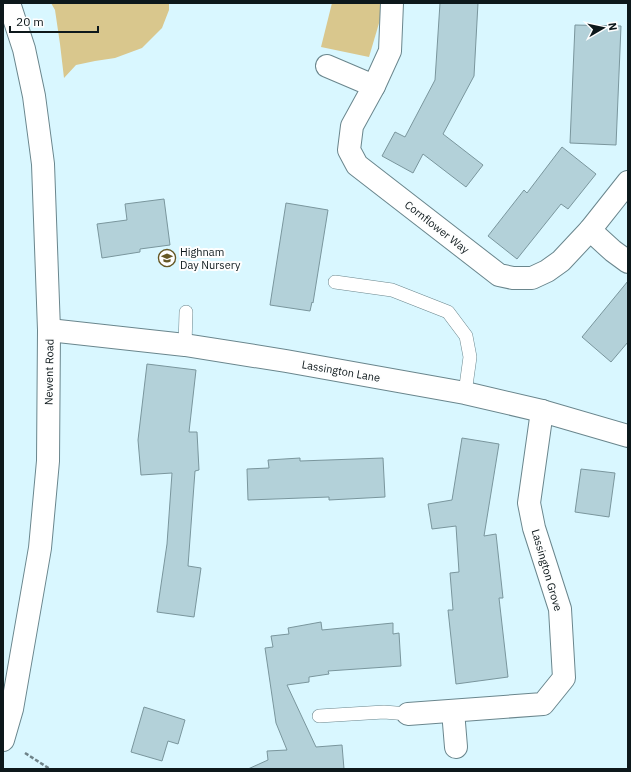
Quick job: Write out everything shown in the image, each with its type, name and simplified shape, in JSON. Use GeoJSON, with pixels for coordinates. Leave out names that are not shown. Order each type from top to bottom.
{"type":"FeatureCollection","features":[{"type":"Feature","properties":{"kind":"street","name":"Newent Road"},"geometry":{"type":"LineString","coordinates":[[3,740],[12,709],[40,548],[48,461],[50,330],[43,164],[33,90],[24,49],[9,3]]}},
{"type":"Feature","properties":{"kind":"street","name":"Cornflower Way"},"geometry":{"type":"LineString","coordinates":[[392,3],[390,51],[374,86],[352,126],[349,150],[357,165],[500,275],[513,278],[532,278],[547,271],[561,261],[590,230],[628,182]]}},
{"type":"Feature","properties":{"kind":"street"},"geometry":{"type":"LineString","coordinates":[[327,66],[374,86]]}},
{"type":"Feature","properties":{"kind":"street"},"geometry":{"type":"LineString","coordinates":[[590,230],[613,251],[628,262]]}},
{"type":"Feature","properties":{"kind":"street","name":"Lassington Lane"},"geometry":{"type":"LineString","coordinates":[[50,330],[185,345],[286,361],[465,393],[542,411],[628,436]]}},
{"type":"Feature","properties":{"kind":"street","name":"Lassington Grove"},"geometry":{"type":"LineString","coordinates":[[408,714],[543,704],[564,678],[560,610],[534,528],[529,502],[542,411]]}},
{"type":"Feature","properties":{"kind":"street"},"geometry":{"type":"LineString","coordinates":[[453,711],[456,746]]}},
{"type":"Feature","properties":{"kind":"lane"},"geometry":{"type":"LineString","coordinates":[[335,282],[392,290],[448,312],[466,336],[470,357],[465,393]]}},
{"type":"Feature","properties":{"kind":"lane"},"geometry":{"type":"LineString","coordinates":[[185,345],[186,312]]}},
{"type":"Feature","properties":{"kind":"lane"},"geometry":{"type":"LineString","coordinates":[[319,716],[384,712],[408,714]]}},
{"type":"Feature","properties":{"kind":"shaded area"},"geometry":{"type":"Polygon","coordinates":[[[51,3],[169,3],[169,10],[162,28],[142,48],[115,58],[76,65],[64,78],[55,10],[51,3]]]}},
{"type":"Feature","properties":{"kind":"shaded area"},"geometry":{"type":"Polygon","coordinates":[[[332,3],[385,3],[369,57],[321,47],[332,3]]]}},
{"type":"Feature","properties":{"kind":"building"},"geometry":{"type":"Polygon","coordinates":[[[440,3],[478,3],[474,76],[443,134],[483,165],[466,187],[423,154],[413,173],[382,156],[395,132],[405,137],[435,80],[440,3]]]}},
{"type":"Feature","properties":{"kind":"building"},"geometry":{"type":"Polygon","coordinates":[[[575,25],[621,26],[616,145],[570,143],[575,25]]]}},
{"type":"Feature","properties":{"kind":"building"},"geometry":{"type":"Polygon","coordinates":[[[562,147],[596,174],[568,209],[561,204],[517,259],[488,236],[524,190],[527,193],[562,147]]]}},
{"type":"Feature","properties":{"kind":"building"},"geometry":{"type":"Polygon","coordinates":[[[164,199],[170,245],[140,249],[140,252],[102,258],[97,224],[127,220],[125,204],[164,199]]]}},
{"type":"Feature","properties":{"kind":"building"},"geometry":{"type":"Polygon","coordinates":[[[286,203],[328,210],[313,303],[312,302],[310,311],[270,305],[286,203]]]}},
{"type":"Feature","properties":{"kind":"building"},"geometry":{"type":"Polygon","coordinates":[[[628,281],[628,342],[611,362],[582,337],[628,281]]]}},
{"type":"Feature","properties":{"kind":"building"},"geometry":{"type":"Polygon","coordinates":[[[147,364],[196,370],[189,432],[197,432],[199,470],[195,471],[188,566],[201,568],[194,617],[157,612],[167,544],[172,473],[141,475],[138,440],[147,364]]]}},
{"type":"Feature","properties":{"kind":"building"},"geometry":{"type":"Polygon","coordinates":[[[462,438],[499,444],[484,536],[496,534],[503,598],[499,598],[508,677],[456,684],[448,610],[453,610],[450,573],[459,572],[456,526],[432,529],[428,504],[452,500],[462,438]]]}},
{"type":"Feature","properties":{"kind":"building"},"geometry":{"type":"Polygon","coordinates":[[[300,458],[300,461],[383,458],[385,497],[329,500],[329,497],[248,500],[247,469],[269,468],[268,460],[300,458]]]}},
{"type":"Feature","properties":{"kind":"building"},"geometry":{"type":"Polygon","coordinates":[[[581,469],[615,473],[609,517],[575,512],[581,469]]]}},
{"type":"Feature","properties":{"kind":"building"},"geometry":{"type":"Polygon","coordinates":[[[321,622],[322,630],[393,623],[393,634],[399,633],[401,666],[328,671],[329,674],[309,677],[309,682],[287,685],[316,747],[342,745],[344,769],[248,769],[268,760],[267,751],[287,750],[276,723],[265,648],[273,647],[271,636],[289,634],[288,628],[321,622]]]}},
{"type":"Feature","properties":{"kind":"building"},"geometry":{"type":"Polygon","coordinates":[[[144,707],[185,720],[178,744],[168,741],[162,761],[131,752],[144,707]]]}},
{"type":"Feature","properties":{"kind":"place","name":"Highnam Day Nursery"},"geometry":{"type":"Point","coordinates":[167,258]}}]}
